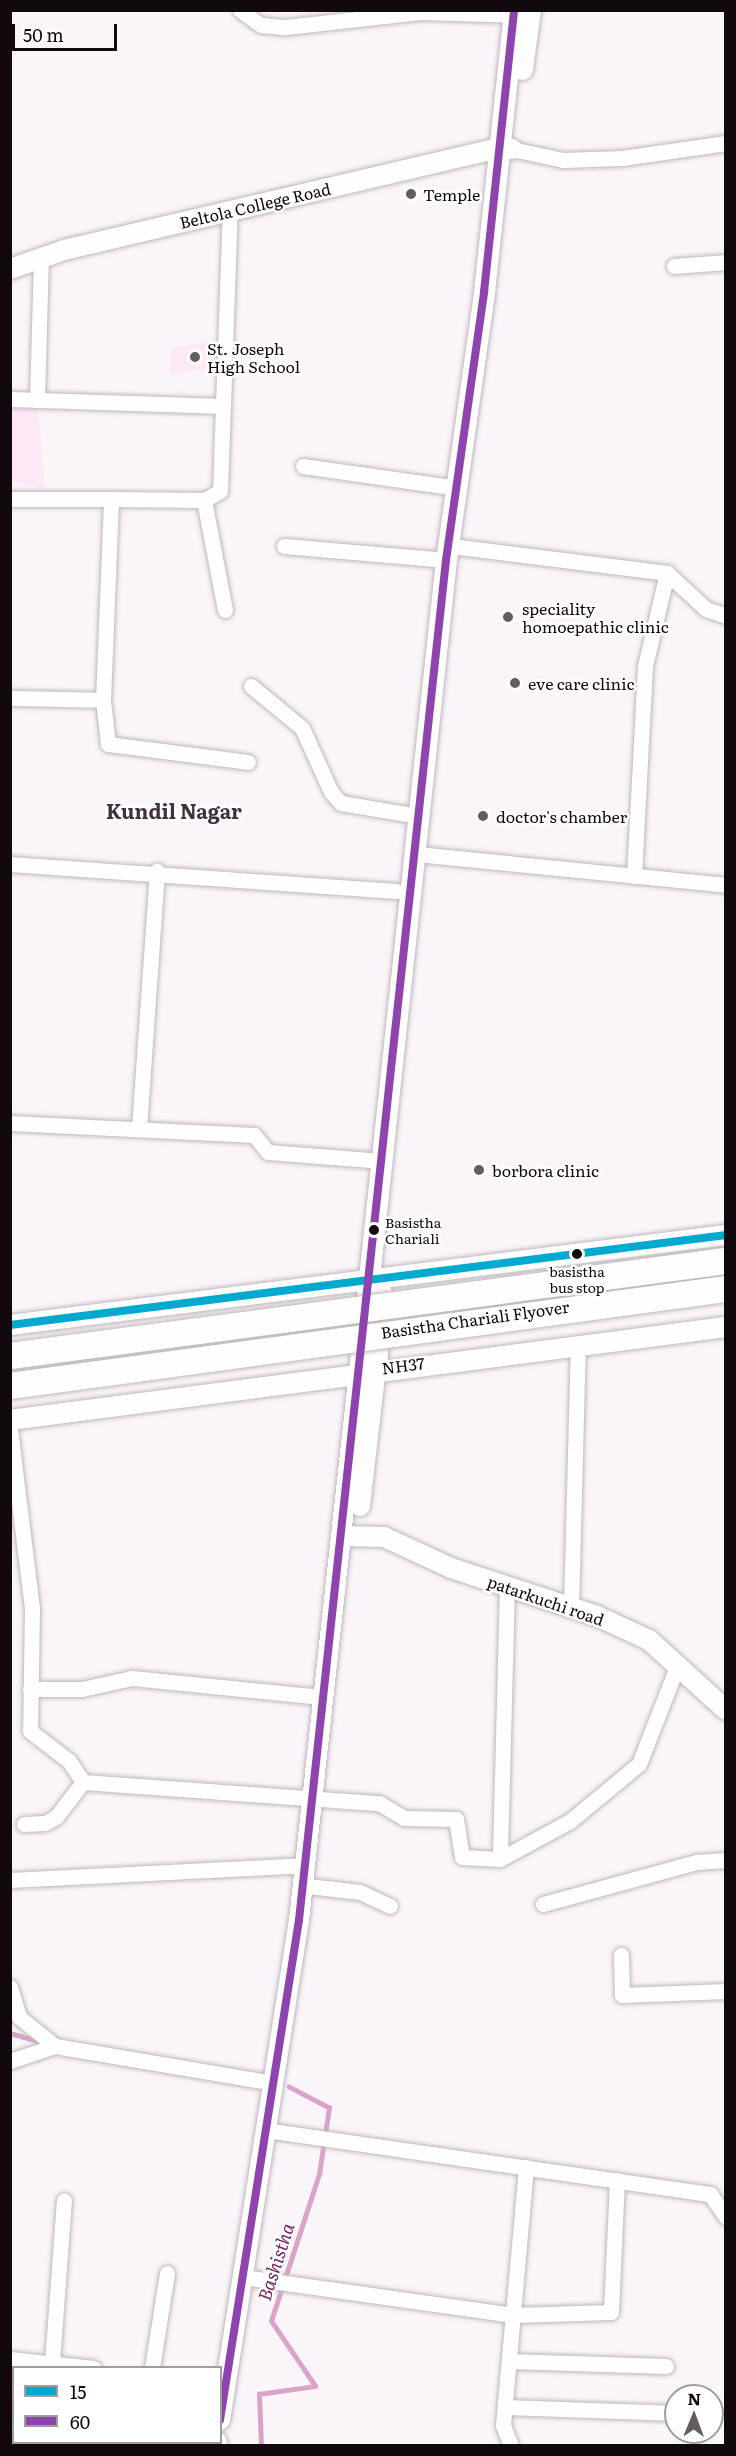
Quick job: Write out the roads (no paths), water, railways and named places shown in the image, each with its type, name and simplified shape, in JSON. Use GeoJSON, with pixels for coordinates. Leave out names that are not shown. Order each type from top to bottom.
{"type":"FeatureCollection","features":[{"type":"Feature","properties":{"kind":"highway","name":"Basistha Chariali Flyover"},"geometry":{"type":"LineString","coordinates":[[10,1356],[726,1261]]}},
{"type":"Feature","properties":{"kind":"highway","name":"Basistha Chariali Flyover"},"geometry":{"type":"LineString","coordinates":[[10,1386],[726,1289]]}},
{"type":"Feature","properties":{"kind":"main road"},"geometry":{"type":"LineString","coordinates":[[368,1370],[383,1161],[419,816],[507,148],[522,12]]}},
{"type":"Feature","properties":{"kind":"main road"},"geometry":{"type":"LineString","coordinates":[[375,1277],[427,855],[453,554],[456,488],[507,148]]}},
{"type":"Feature","properties":{"kind":"street"},"geometry":{"type":"LineString","coordinates":[[240,10],[261,25],[286,27],[460,12],[522,12]]}},
{"type":"Feature","properties":{"kind":"street"},"geometry":{"type":"LineString","coordinates":[[507,148],[563,160],[622,158],[726,143]]}},
{"type":"Feature","properties":{"kind":"street","name":"Beltola College Road"},"geometry":{"type":"LineString","coordinates":[[10,269],[41,258],[230,210],[507,148]]}},
{"type":"Feature","properties":{"kind":"street"},"geometry":{"type":"LineString","coordinates":[[10,499],[204,500],[220,491],[230,210]]}},
{"type":"Feature","properties":{"kind":"street"},"geometry":{"type":"LineString","coordinates":[[37,400],[41,258]]}},
{"type":"Feature","properties":{"kind":"street"},"geometry":{"type":"LineString","coordinates":[[674,266],[726,262]]}},
{"type":"Feature","properties":{"kind":"street"},"geometry":{"type":"LineString","coordinates":[[10,399],[224,406]]}},
{"type":"Feature","properties":{"kind":"street"},"geometry":{"type":"LineString","coordinates":[[303,466],[456,488]]}},
{"type":"Feature","properties":{"kind":"street"},"geometry":{"type":"LineString","coordinates":[[111,499],[103,700],[108,744],[248,762]]}},
{"type":"Feature","properties":{"kind":"street"},"geometry":{"type":"LineString","coordinates":[[204,500],[225,610]]}},
{"type":"Feature","properties":{"kind":"street"},"geometry":{"type":"LineString","coordinates":[[284,546],[453,554],[667,573],[706,609],[726,616]]}},
{"type":"Feature","properties":{"kind":"street"},"geometry":{"type":"LineString","coordinates":[[634,876],[645,666],[667,573]]}},
{"type":"Feature","properties":{"kind":"street"},"geometry":{"type":"LineString","coordinates":[[251,686],[302,728],[331,792],[342,803],[419,816]]}},
{"type":"Feature","properties":{"kind":"street"},"geometry":{"type":"LineString","coordinates":[[10,698],[103,700]]}},
{"type":"Feature","properties":{"kind":"street"},"geometry":{"type":"LineString","coordinates":[[427,855],[726,885]]}},
{"type":"Feature","properties":{"kind":"street"},"geometry":{"type":"LineString","coordinates":[[10,864],[156,872],[396,891]]}},
{"type":"Feature","properties":{"kind":"street"},"geometry":{"type":"LineString","coordinates":[[139,1128],[156,872]]}},
{"type":"Feature","properties":{"kind":"street"},"geometry":{"type":"LineString","coordinates":[[10,1123],[254,1135],[268,1152],[383,1161]]}},
{"type":"Feature","properties":{"kind":"street"},"geometry":{"type":"LineString","coordinates":[[10,1325],[726,1234]]}},
{"type":"Feature","properties":{"kind":"street","name":"NH37"},"geometry":{"type":"LineString","coordinates":[[10,1420],[368,1370],[726,1327]]}},
{"type":"Feature","properties":{"kind":"street"},"geometry":{"type":"LineString","coordinates":[[571,1607],[578,1345]]}},
{"type":"Feature","properties":{"kind":"street"},"geometry":{"type":"LineString","coordinates":[[222,2408],[305,1886],[350,1536],[368,1370]]}},
{"type":"Feature","properties":{"kind":"street"},"geometry":{"type":"LineString","coordinates":[[10,1429],[32,1608],[30,1731],[69,1761],[83,1782]]}},
{"type":"Feature","properties":{"kind":"street"},"geometry":{"type":"LineString","coordinates":[[305,1886],[303,1865],[317,1800],[324,1697],[350,1536]]}},
{"type":"Feature","properties":{"kind":"street","name":"patarkuchi road"},"geometry":{"type":"LineString","coordinates":[[350,1536],[384,1537],[507,1586],[571,1607],[649,1640],[726,1710]]}},
{"type":"Feature","properties":{"kind":"street"},"geometry":{"type":"LineString","coordinates":[[500,1859],[507,1586]]}},
{"type":"Feature","properties":{"kind":"street"},"geometry":{"type":"LineString","coordinates":[[83,1782],[379,1803],[404,1818],[456,1819],[462,1857],[500,1859],[570,1821],[639,1764],[678,1664]]}},
{"type":"Feature","properties":{"kind":"street"},"geometry":{"type":"LineString","coordinates":[[30,1689],[82,1689],[132,1678],[324,1697]]}},
{"type":"Feature","properties":{"kind":"street"},"geometry":{"type":"LineString","coordinates":[[24,1824],[45,1823],[56,1817],[83,1782]]}},
{"type":"Feature","properties":{"kind":"street"},"geometry":{"type":"LineString","coordinates":[[543,1904],[697,1862],[726,1860]]}},
{"type":"Feature","properties":{"kind":"street"},"geometry":{"type":"LineString","coordinates":[[10,1880],[303,1865]]}},
{"type":"Feature","properties":{"kind":"street"},"geometry":{"type":"LineString","coordinates":[[305,1886],[360,1892],[390,1906]]}},
{"type":"Feature","properties":{"kind":"street"},"geometry":{"type":"LineString","coordinates":[[621,1955],[622,1995],[726,1991]]}},
{"type":"Feature","properties":{"kind":"street"},"geometry":{"type":"LineString","coordinates":[[10,1988],[15,2015],[55,2046]]}},
{"type":"Feature","properties":{"kind":"street"},"geometry":{"type":"LineString","coordinates":[[10,2061],[55,2046],[273,2083]]}},
{"type":"Feature","properties":{"kind":"street"},"geometry":{"type":"LineString","coordinates":[[265,2130],[710,2194],[726,2217]]}},
{"type":"Feature","properties":{"kind":"street"},"geometry":{"type":"LineString","coordinates":[[511,2445],[503,2425],[526,2167]]}},
{"type":"Feature","properties":{"kind":"street"},"geometry":{"type":"LineString","coordinates":[[243,2277],[513,2315],[610,2312],[617,2180]]}},
{"type":"Feature","properties":{"kind":"street"},"geometry":{"type":"LineString","coordinates":[[52,2363],[64,2200]]}},
{"type":"Feature","properties":{"kind":"street"},"geometry":{"type":"LineString","coordinates":[[152,2366],[167,2273]]}},
{"type":"Feature","properties":{"kind":"street"},"geometry":{"type":"LineString","coordinates":[[10,2359],[84,2366]]}},
{"type":"Feature","properties":{"kind":"street"},"geometry":{"type":"LineString","coordinates":[[509,2361],[666,2366]]}},
{"type":"Feature","properties":{"kind":"street"},"geometry":{"type":"LineString","coordinates":[[505,2407],[664,2413]]}},
{"type":"Feature","properties":{"kind":"waterway","name":"Bashistha"},"geometry":{"type":"LineString","coordinates":[[10,2033],[41,2042]]}},
{"type":"Feature","properties":{"kind":"waterway","name":"Bashistha"},"geometry":{"type":"LineString","coordinates":[[261,2446],[259,2394],[315,2386],[271,2321],[319,2174],[329,2108],[289,2087]]}},
{"type":"Feature","properties":{"kind":"place","name":"Temple"},"geometry":{"type":"Point","coordinates":[411,194]}},
{"type":"Feature","properties":{"kind":"place","name":"St. Joseph High School"},"geometry":{"type":"Point","coordinates":[195,357]}},
{"type":"Feature","properties":{"kind":"place","name":"speciality homoepathic clinic"},"geometry":{"type":"Point","coordinates":[508,617]}},
{"type":"Feature","properties":{"kind":"place","name":"eve care clinic"},"geometry":{"type":"Point","coordinates":[515,683]}},
{"type":"Feature","properties":{"kind":"place","name":"doctor's chamber"},"geometry":{"type":"Point","coordinates":[483,816]}},
{"type":"Feature","properties":{"kind":"place","name":"borbora clinic"},"geometry":{"type":"Point","coordinates":[479,1170]}},
{"type":"Feature","properties":{"kind":"place","name":"Basistha Chariali"},"geometry":{"type":"Point","coordinates":[374,1230]}},
{"type":"Feature","properties":{"kind":"place","name":"basistha bus stop"},"geometry":{"type":"Point","coordinates":[577,1254]}},
{"type":"Feature","properties":{"kind":"district","name":"Kundil Nagar"},"geometry":{"type":"Point","coordinates":[174,810]}}]}
